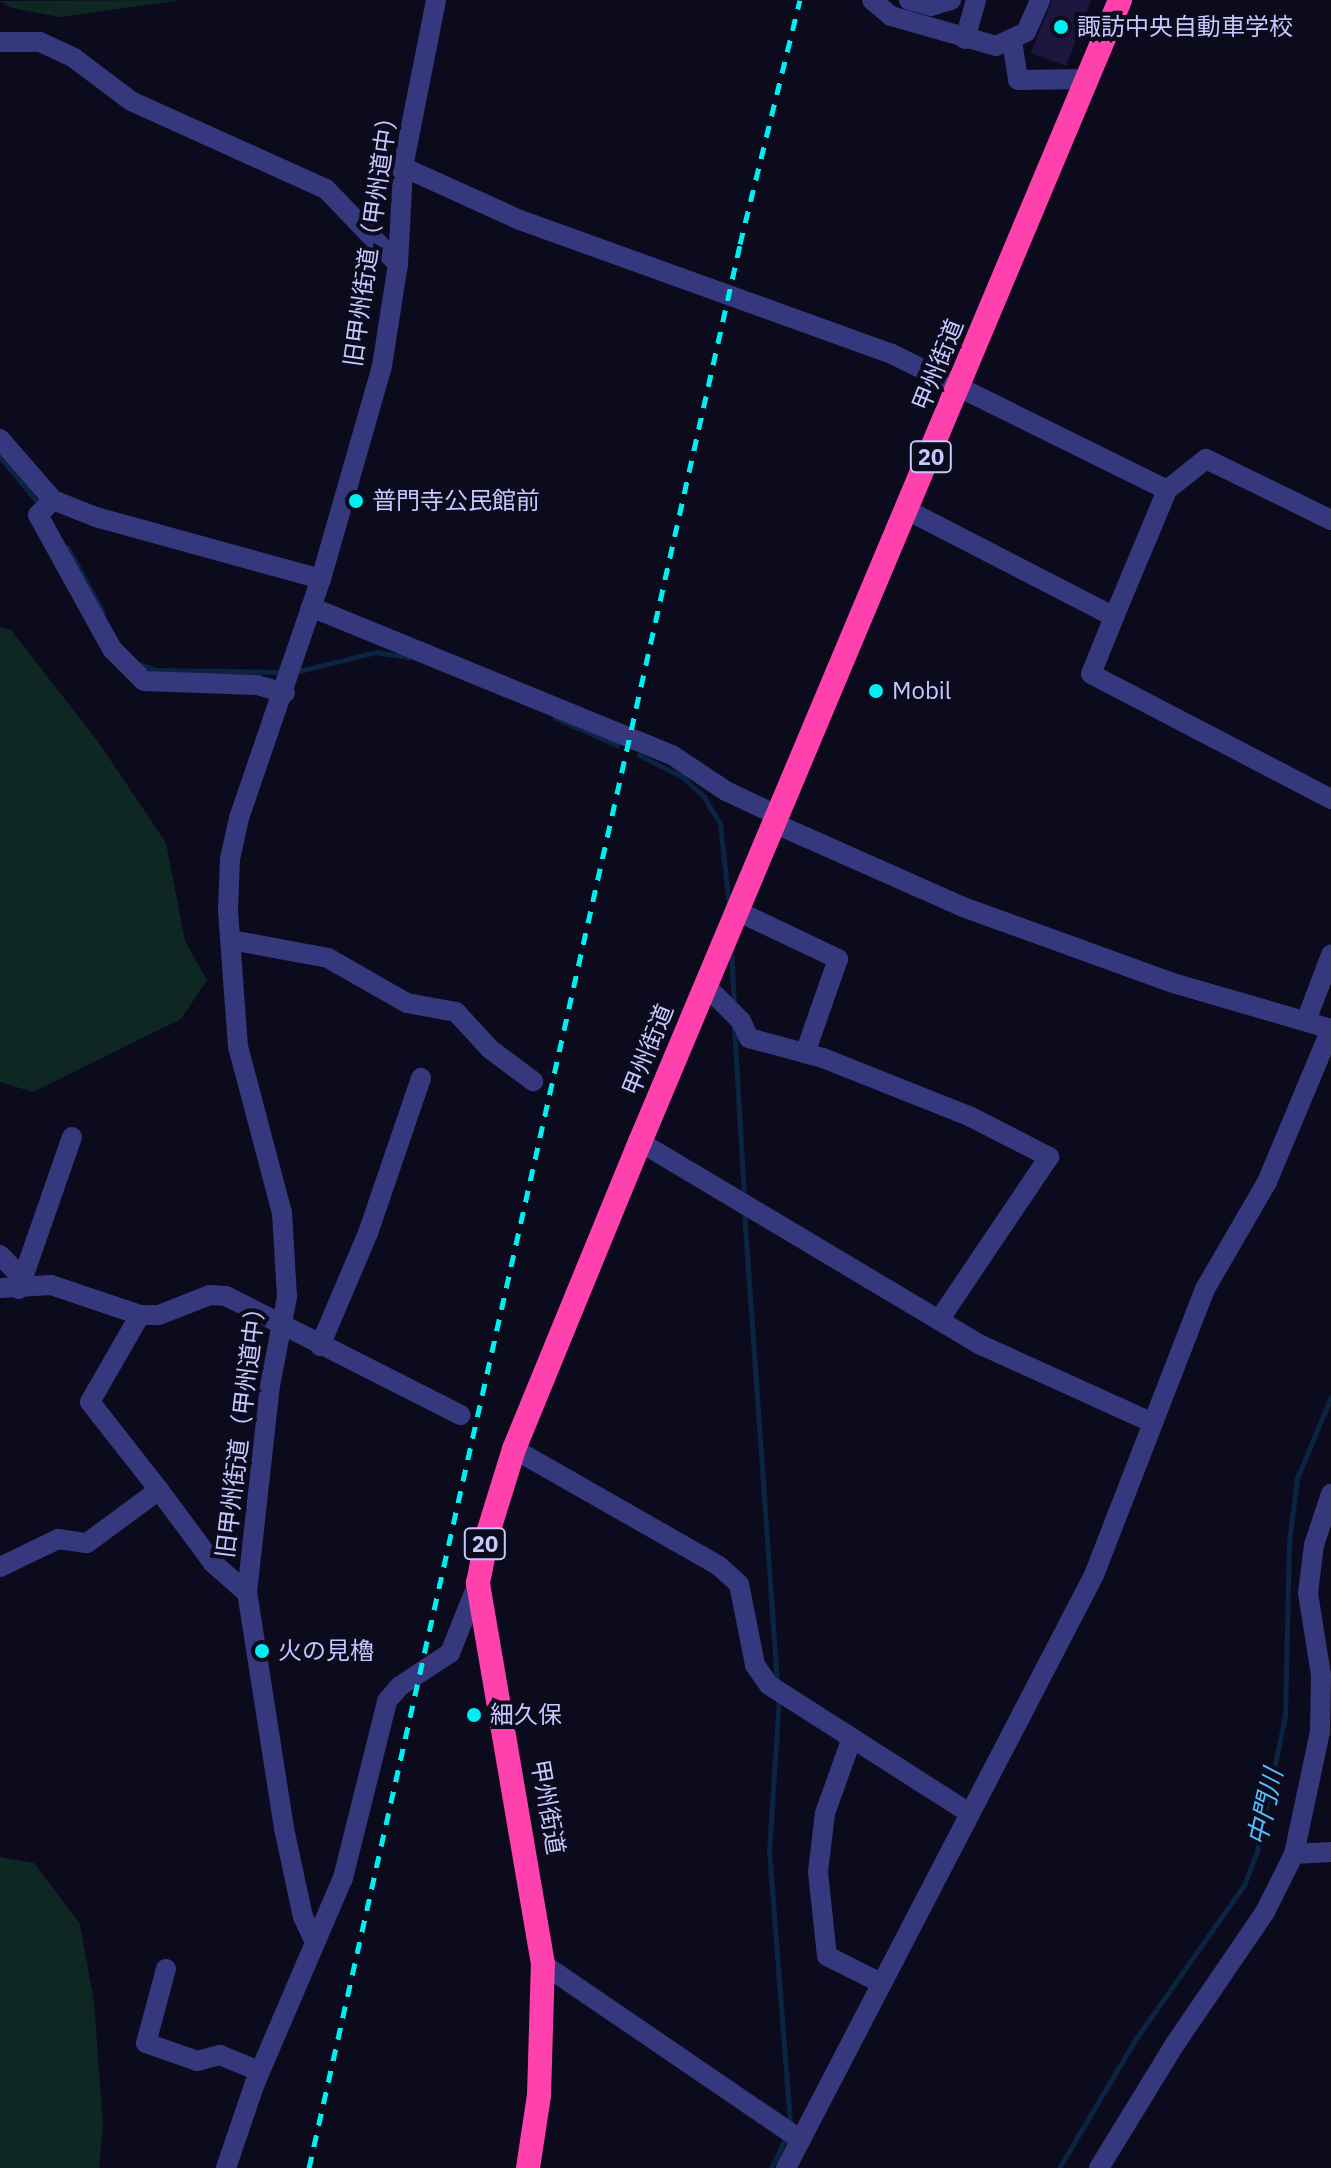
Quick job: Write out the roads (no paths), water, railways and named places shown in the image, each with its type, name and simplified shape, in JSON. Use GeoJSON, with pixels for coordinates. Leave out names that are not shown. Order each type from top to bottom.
{"type":"FeatureCollection","features":[{"type":"Feature","properties":{"kind":"highway","name":"甲州街道"},"geometry":{"type":"LineString","coordinates":[[528,2168],[539,2095],[543,1964],[478,1583],[514,1449],[716,958],[909,511],[1120,0]]}},
{"type":"Feature","properties":{"kind":"street","name":"旧甲州街道（甲州道中）"},"geometry":{"type":"LineString","coordinates":[[313,1938],[303,1917],[284,1828],[247,1593],[270,1386],[284,1328],[282,1213],[238,1047],[231,940],[230,859],[239,818],[286,689],[321,579],[382,366],[398,264],[403,167],[436,0]]}},
{"type":"Feature","properties":{"kind":"street"},"geometry":{"type":"LineString","coordinates":[[872,0],[906,6],[931,6],[951,0]]}},
{"type":"Feature","properties":{"kind":"street"},"geometry":{"type":"LineString","coordinates":[[965,39],[976,0]]}},
{"type":"Feature","properties":{"kind":"street"},"geometry":{"type":"LineString","coordinates":[[906,6],[965,39],[996,46],[1026,32],[1040,0]]}},
{"type":"Feature","properties":{"kind":"street"},"geometry":{"type":"LineString","coordinates":[[1012,41],[1018,80],[1087,79]]}},
{"type":"Feature","properties":{"kind":"street"},"geometry":{"type":"LineString","coordinates":[[0,42],[40,42],[74,58],[144,108],[326,189],[398,264]]}},
{"type":"Feature","properties":{"kind":"street"},"geometry":{"type":"LineString","coordinates":[[403,167],[520,220],[892,354],[958,391],[1167,490]]}},
{"type":"Feature","properties":{"kind":"street"},"geometry":{"type":"LineString","coordinates":[[0,439],[47,505],[112,649],[144,681],[286,689]]}},
{"type":"Feature","properties":{"kind":"street"},"geometry":{"type":"LineString","coordinates":[[1331,520],[1206,459],[1167,490],[1091,674],[1331,799]]}},
{"type":"Feature","properties":{"kind":"street"},"geometry":{"type":"LineString","coordinates":[[47,505],[321,579]]}},
{"type":"Feature","properties":{"kind":"street"},"geometry":{"type":"LineString","coordinates":[[909,511],[1114,617]]}},
{"type":"Feature","properties":{"kind":"street"},"geometry":{"type":"LineString","coordinates":[[311,607],[672,755],[777,820],[963,907],[1173,983],[1331,1029],[1267,1182],[1205,1289],[1094,1575],[881,1983],[792,2136],[786,2168]]}},
{"type":"Feature","properties":{"kind":"street"},"geometry":{"type":"LineString","coordinates":[[737,911],[838,959],[805,1053]]}},
{"type":"Feature","properties":{"kind":"street"},"geometry":{"type":"LineString","coordinates":[[231,940],[328,958],[407,1003],[456,1012],[490,1049],[533,1081]]}},
{"type":"Feature","properties":{"kind":"street"},"geometry":{"type":"LineString","coordinates":[[1306,1021],[1331,955]]}},
{"type":"Feature","properties":{"kind":"street"},"geometry":{"type":"LineString","coordinates":[[705,985],[741,1021],[749,1038],[805,1053],[971,1117],[1049,1157],[939,1320]]}},
{"type":"Feature","properties":{"kind":"street"},"geometry":{"type":"LineString","coordinates":[[320,1346],[368,1233],[421,1078]]}},
{"type":"Feature","properties":{"kind":"street"},"geometry":{"type":"LineString","coordinates":[[14,1285],[72,1137]]}},
{"type":"Feature","properties":{"kind":"street"},"geometry":{"type":"LineString","coordinates":[[640,1142],[981,1345],[1151,1422]]}},
{"type":"Feature","properties":{"kind":"street"},"geometry":{"type":"LineString","coordinates":[[0,1255],[14,1285]]}},
{"type":"Feature","properties":{"kind":"street"},"geometry":{"type":"LineString","coordinates":[[14,1285],[51,1285],[140,1315],[159,1315],[210,1295],[226,1296],[461,1415]]}},
{"type":"Feature","properties":{"kind":"street"},"geometry":{"type":"LineString","coordinates":[[140,1315],[90,1402],[213,1563],[247,1593]]}},
{"type":"Feature","properties":{"kind":"street"},"geometry":{"type":"LineString","coordinates":[[514,1449],[719,1566],[739,1584],[755,1665],[769,1685],[969,1813]]}},
{"type":"Feature","properties":{"kind":"street"},"geometry":{"type":"LineString","coordinates":[[0,1567],[58,1539],[87,1543],[159,1490]]}},
{"type":"Feature","properties":{"kind":"street"},"geometry":{"type":"LineString","coordinates":[[1099,2168],[1175,2044],[1265,1912],[1294,1854],[1320,1732],[1321,1675],[1308,1593],[1314,1545],[1331,1494]]}},
{"type":"Feature","properties":{"kind":"street"},"geometry":{"type":"LineString","coordinates":[[226,2168],[259,2071],[313,1938],[343,1878],[387,1701],[400,1686],[450,1653],[478,1583]]}},
{"type":"Feature","properties":{"kind":"street"},"geometry":{"type":"LineString","coordinates":[[852,1738],[823,1828],[818,1872],[827,1956],[881,1983]]}},
{"type":"Feature","properties":{"kind":"street"},"geometry":{"type":"LineString","coordinates":[[1294,1854],[1331,1852]]}},
{"type":"Feature","properties":{"kind":"street"},"geometry":{"type":"LineString","coordinates":[[543,1964],[792,2136]]}},
{"type":"Feature","properties":{"kind":"street"},"geometry":{"type":"LineString","coordinates":[[166,1969],[146,2043],[197,2061],[220,2055],[259,2071]]}},
{"type":"Feature","properties":{"kind":"waterway"},"geometry":{"type":"LineString","coordinates":[[0,457],[40,505]]}},
{"type":"Feature","properties":{"kind":"waterway"},"geometry":{"type":"LineString","coordinates":[[67,547],[103,612]]}},
{"type":"Feature","properties":{"kind":"waterway"},"geometry":{"type":"LineString","coordinates":[[295,672],[376,652],[409,657]]}},
{"type":"Feature","properties":{"kind":"waterway"},"geometry":{"type":"LineString","coordinates":[[136,663],[156,670],[285,672]]}},
{"type":"Feature","properties":{"kind":"waterway"},"geometry":{"type":"LineString","coordinates":[[555,718],[617,745]]}},
{"type":"Feature","properties":{"kind":"waterway"},"geometry":{"type":"LineString","coordinates":[[639,755],[681,776],[704,797],[720,824],[729,905]]}},
{"type":"Feature","properties":{"kind":"waterway"},"geometry":{"type":"LineString","coordinates":[[731,951],[734,1005]]}},
{"type":"Feature","properties":{"kind":"waterway"},"geometry":{"type":"LineString","coordinates":[[734,1027],[744,1197]]}},
{"type":"Feature","properties":{"kind":"waterway"},"geometry":{"type":"LineString","coordinates":[[744,1211],[777,1683]]}},
{"type":"Feature","properties":{"kind":"waterway","name":"中門川"},"geometry":{"type":"LineString","coordinates":[[1059,2168],[1135,2040],[1244,1885],[1257,1851],[1285,1716],[1289,1542],[1297,1478],[1331,1397]]}},
{"type":"Feature","properties":{"kind":"waterway"},"geometry":{"type":"LineString","coordinates":[[779,1697],[769,1850],[790,2126]]}},
{"type":"Feature","properties":{"kind":"waterway"},"geometry":{"type":"LineString","coordinates":[[771,2168],[787,2135]]}},
{"type":"Feature","properties":{"kind":"railway"},"geometry":{"type":"LineString","coordinates":[[309,2168],[740,244],[800,0]]}},
{"type":"Feature","properties":{"kind":"place","name":"諏訪中央自動車学校"},"geometry":{"type":"Point","coordinates":[1061,27]}},
{"type":"Feature","properties":{"kind":"place","name":"普門寺公民館前"},"geometry":{"type":"Point","coordinates":[356,501]}},
{"type":"Feature","properties":{"kind":"place","name":"Mobil"},"geometry":{"type":"Point","coordinates":[876,691]}},
{"type":"Feature","properties":{"kind":"place","name":"火の見櫓"},"geometry":{"type":"Point","coordinates":[262,1651]}},
{"type":"Feature","properties":{"kind":"place","name":"細久保"},"geometry":{"type":"Point","coordinates":[474,1715]}}]}
